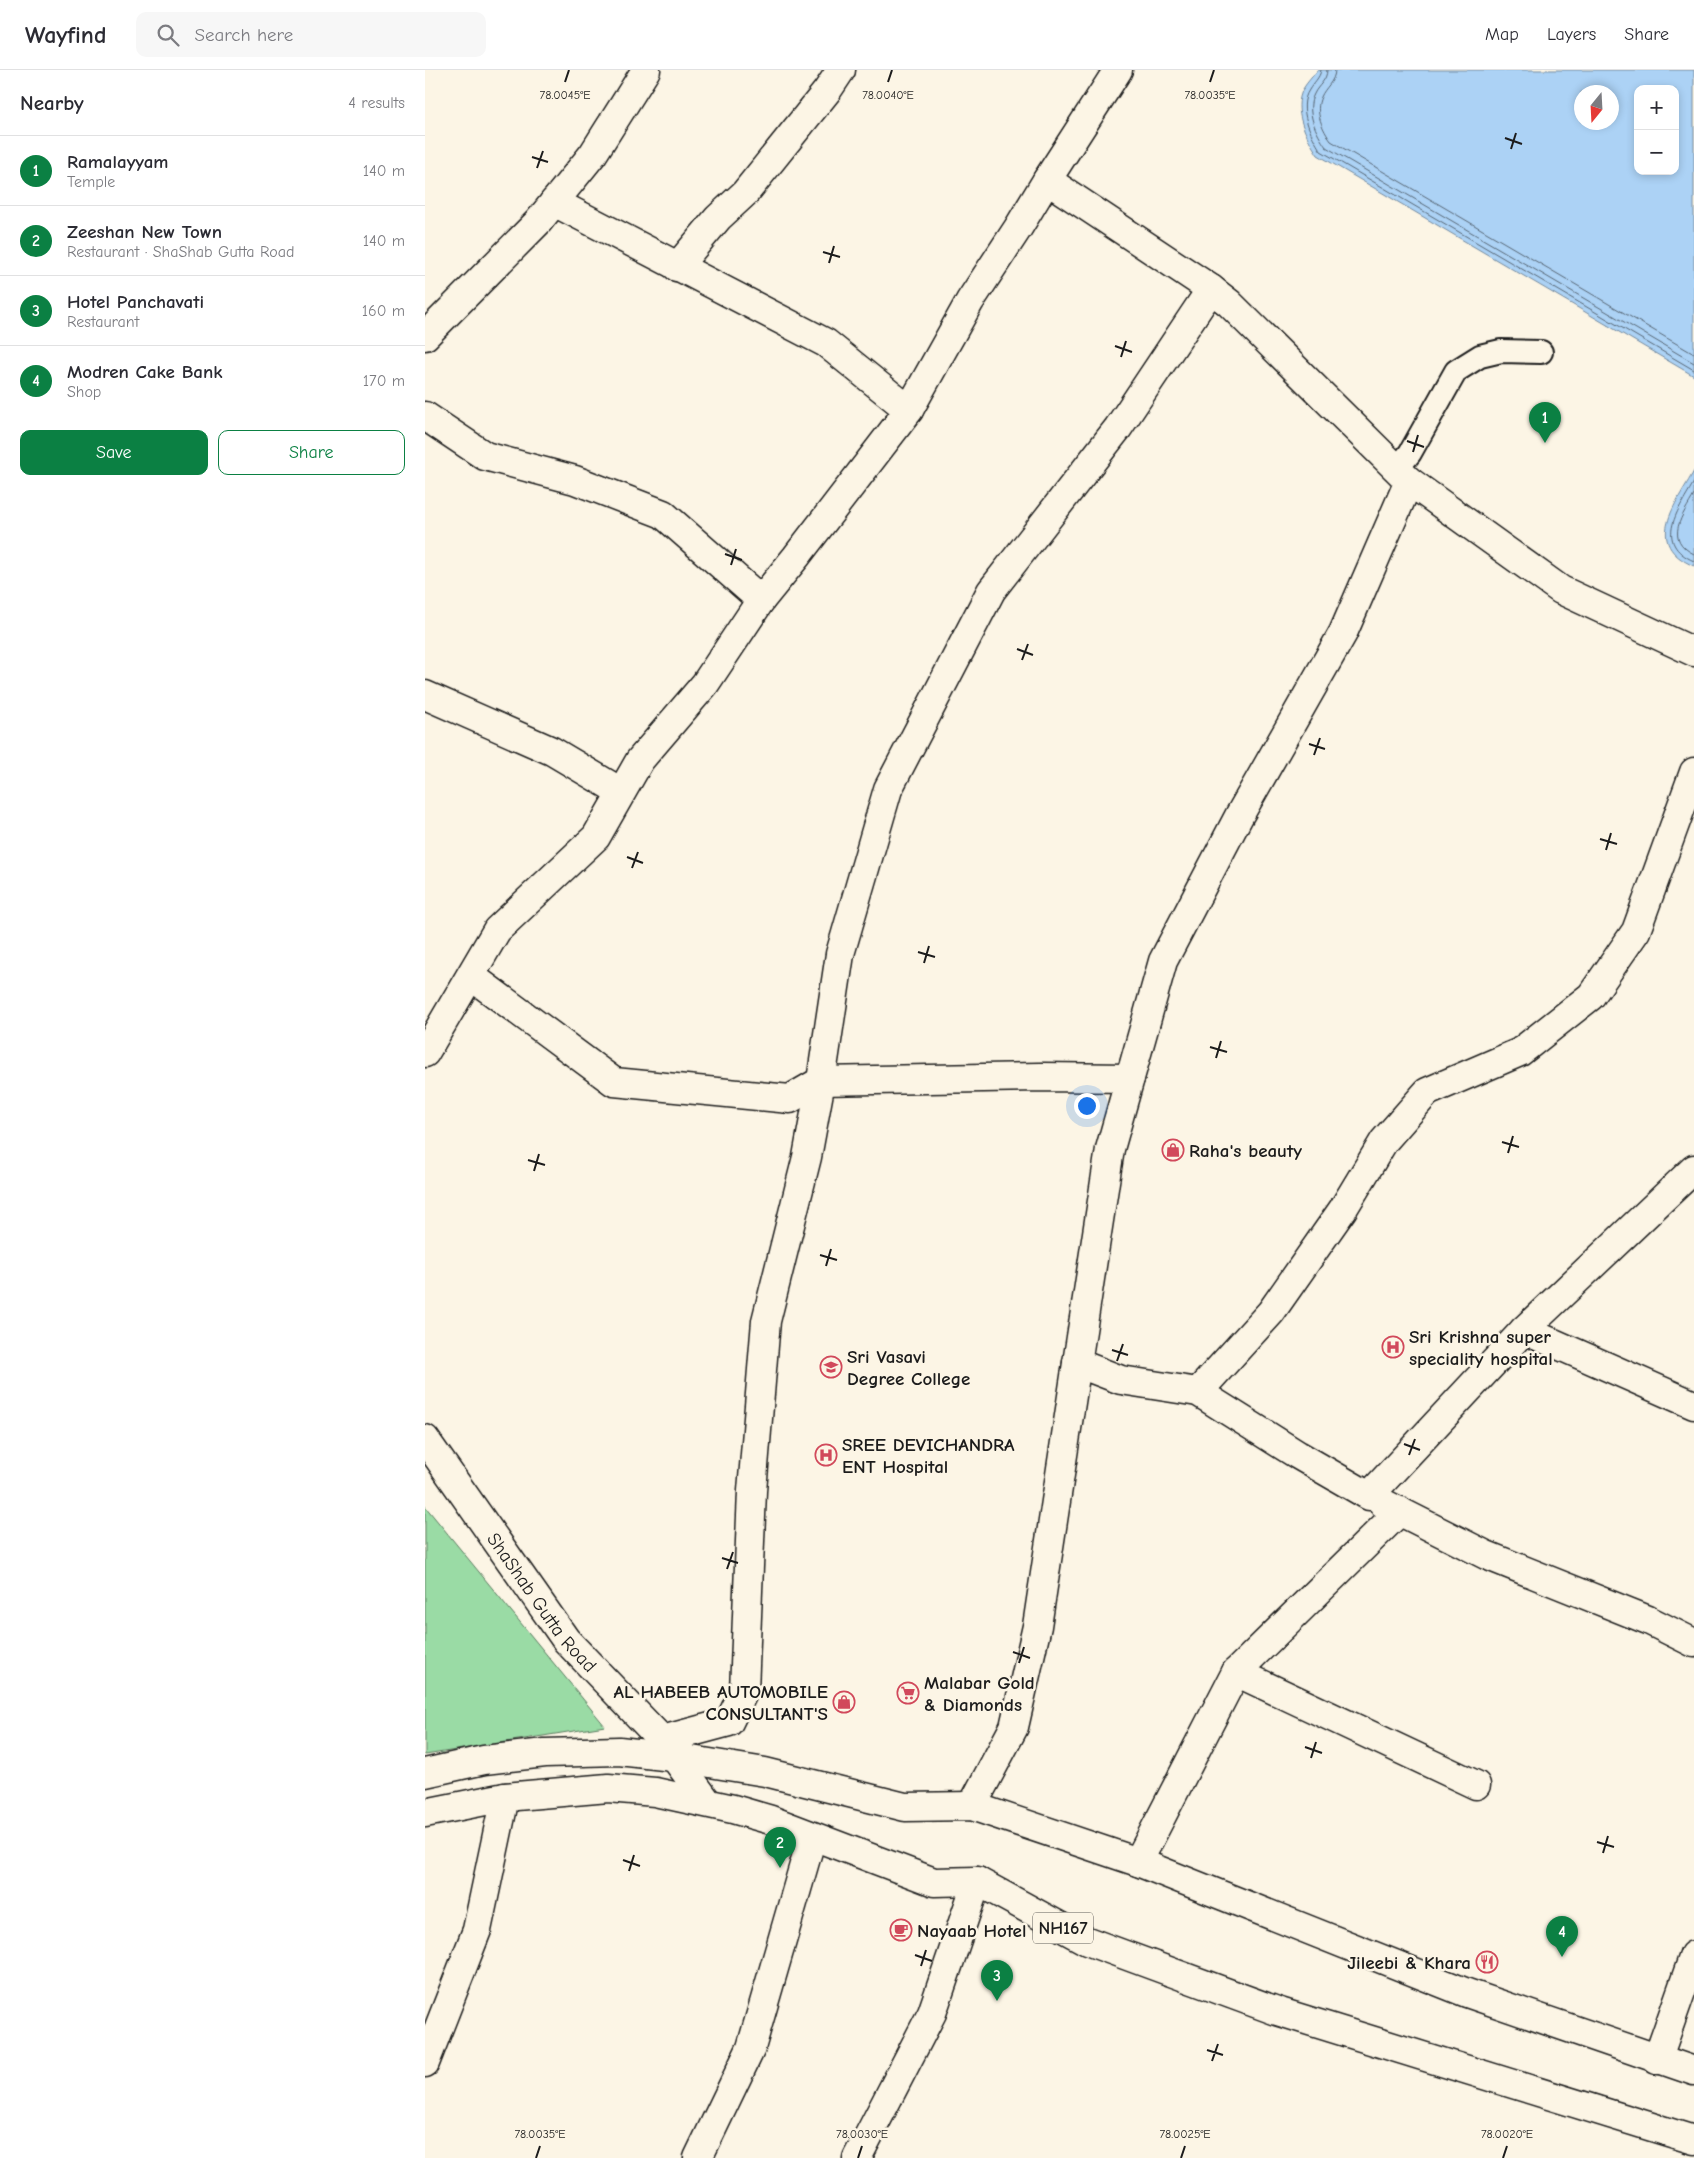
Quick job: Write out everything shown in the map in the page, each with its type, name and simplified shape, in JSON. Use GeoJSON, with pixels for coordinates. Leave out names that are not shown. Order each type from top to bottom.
{"type":"FeatureCollection","features":[{"type":"Feature","properties":{"kind":"main road"},"geometry":{"type":"LineString","coordinates":[[425,336],[538,222],[593,154],[646,70]]}},
{"type":"Feature","properties":{"kind":"main road"},"geometry":{"type":"LineString","coordinates":[[677,267],[717,218],[745,193],[827,91],[841,70]]}},
{"type":"Feature","properties":{"kind":"main road"},"geometry":{"type":"LineString","coordinates":[[425,1052],[497,930],[596,837],[640,760],[705,684],[761,600],[796,558],[909,410],[970,300],[1118,70]]}},
{"type":"Feature","properties":{"kind":"main road"},"geometry":{"type":"LineString","coordinates":[[1047,180],[1211,289],[1229,303],[1403,475],[1561,590],[1694,652]]}},
{"type":"Feature","properties":{"kind":"main road"},"geometry":{"type":"LineString","coordinates":[[554,202],[826,343],[909,410]]}},
{"type":"Feature","properties":{"kind":"main road"},"geometry":{"type":"LineString","coordinates":[[667,1749],[729,1722],[744,1691],[752,1491],[766,1321],[807,1157],[821,1081],[840,954],[887,789],[991,591],[1118,428],[1211,289]]}},
{"type":"Feature","properties":{"kind":"main road"},"geometry":{"type":"LineString","coordinates":[[425,416],[485,456],[575,480],[663,514],[761,600]]}},
{"type":"Feature","properties":{"kind":"main road"},"geometry":{"type":"LineString","coordinates":[[972,1806],[1014,1727],[1037,1626],[1110,1149],[1163,961],[1239,816],[1343,633],[1403,475]]}},
{"type":"Feature","properties":{"kind":"main road"},"geometry":{"type":"LineString","coordinates":[[425,695],[552,751],[621,792]]}},
{"type":"Feature","properties":{"kind":"main road"},"geometry":{"type":"LineString","coordinates":[[1198,1392],[1271,1312],[1343,1209],[1384,1141],[1427,1092],[1520,1052],[1591,996],[1636,931],[1694,772]]}},
{"type":"Feature","properties":{"kind":"main road"},"geometry":{"type":"LineString","coordinates":[[471,976],[614,1082],[790,1099],[821,1081],[1041,1077],[1130,1078]]}},
{"type":"Feature","properties":{"kind":"main road"},"geometry":{"type":"LineString","coordinates":[[1369,1496],[1524,1330],[1692,1173]]}},
{"type":"Feature","properties":{"kind":"main road"},"geometry":{"type":"LineString","coordinates":[[1524,1330],[1694,1405]]}},
{"type":"Feature","properties":{"kind":"main road"},"geometry":{"type":"LineString","coordinates":[[1077,1363],[1121,1380],[1198,1392],[1297,1455],[1400,1512],[1487,1555],[1648,1620],[1694,1643]]}},
{"type":"Feature","properties":{"kind":"main road","name":"ShaShab Gutta Road"},"geometry":{"type":"LineString","coordinates":[[425,1439],[566,1640],[667,1749],[709,1803]]}},
{"type":"Feature","properties":{"kind":"main road"},"geometry":{"type":"LineString","coordinates":[[1138,1862],[1236,1672],[1400,1512]]}},
{"type":"Feature","properties":{"kind":"main road"},"geometry":{"type":"LineString","coordinates":[[1236,1672],[1476,1785]]}},
{"type":"Feature","properties":{"kind":"main road"},"geometry":{"type":"LineString","coordinates":[[425,1773],[484,1760],[545,1753],[667,1749],[905,1807],[972,1806],[1138,1862],[1467,1993],[1657,2060],[1694,2071]]}},
{"type":"Feature","properties":{"kind":"main road","name":"NH167"},"geometry":{"type":"LineString","coordinates":[[425,1813],[505,1797],[608,1788],[655,1792],[709,1803],[771,1820],[934,1882],[977,1881],[1087,1941],[1277,2010],[1694,2140]]}},
{"type":"Feature","properties":{"kind":"main road"},"geometry":{"type":"LineString","coordinates":[[425,2063],[477,1930],[505,1797]]}},
{"type":"Feature","properties":{"kind":"main road"},"geometry":{"type":"LineString","coordinates":[[698,2158],[751,2048],[812,1837]]}},
{"type":"Feature","properties":{"kind":"main road"},"geometry":{"type":"LineString","coordinates":[[857,2158],[933,2013],[977,1881]]}},
{"type":"Feature","properties":{"kind":"main road"},"geometry":{"type":"LineString","coordinates":[[1657,2060],[1694,1955]]}},
{"type":"Feature","properties":{"kind":"lane"},"geometry":{"type":"LineString","coordinates":[[1403,475],[1410,453],[1456,371],[1480,356],[1501,351],[1541,352]]}},
{"type":"Feature","properties":{"kind":"green space"},"geometry":{"type":"Polygon","coordinates":[[[425,1506],[605,1726],[425,1755],[425,1506]]]}},
{"type":"Feature","properties":{"kind":"water"},"geometry":{"type":"Polygon","coordinates":[[[1318,70],[1694,70],[1694,376],[1318,155],[1305,132],[1300,114],[1300,97],[1308,81],[1318,70]]]}},
{"type":"Feature","properties":{"kind":"water"},"geometry":{"type":"Polygon","coordinates":[[[1694,471],[1694,566],[1678,557],[1670,547],[1666,535],[1672,510],[1694,471]]]}},
{"type":"Feature","properties":{"kind":"place","name":"Ramalayyam"},"geometry":{"type":"Point","coordinates":[1545,443]}},
{"type":"Feature","properties":{"kind":"place","name":"Raha's beauty"},"geometry":{"type":"Point","coordinates":[1173,1150]}},
{"type":"Feature","properties":{"kind":"place","name":"Sri Krishna super speciality hospital"},"geometry":{"type":"Point","coordinates":[1393,1347]}},
{"type":"Feature","properties":{"kind":"place","name":"Sri Vasavi Degree College"},"geometry":{"type":"Point","coordinates":[831,1367]}},
{"type":"Feature","properties":{"kind":"place","name":"SREE DEVICHANDRA ENT Hospital"},"geometry":{"type":"Point","coordinates":[826,1455]}},
{"type":"Feature","properties":{"kind":"place","name":"Malabar Gold & Diamonds"},"geometry":{"type":"Point","coordinates":[908,1693]}},
{"type":"Feature","properties":{"kind":"place","name":"AL HABEEB AUTOMOBILE CONSULTANT'S"},"geometry":{"type":"Point","coordinates":[844,1702]}},
{"type":"Feature","properties":{"kind":"place","name":"Zeeshan New Town"},"geometry":{"type":"Point","coordinates":[780,1868]}},
{"type":"Feature","properties":{"kind":"place","name":"Nayaab Hotel"},"geometry":{"type":"Point","coordinates":[901,1930]}},
{"type":"Feature","properties":{"kind":"place","name":"Modren Cake Bank"},"geometry":{"type":"Point","coordinates":[1562,1957]}},
{"type":"Feature","properties":{"kind":"place","name":"Jileebi & Khara"},"geometry":{"type":"Point","coordinates":[1487,1962]}},
{"type":"Feature","properties":{"kind":"place","name":"Hotel Panchavati"},"geometry":{"type":"Point","coordinates":[997,2001]}}]}
